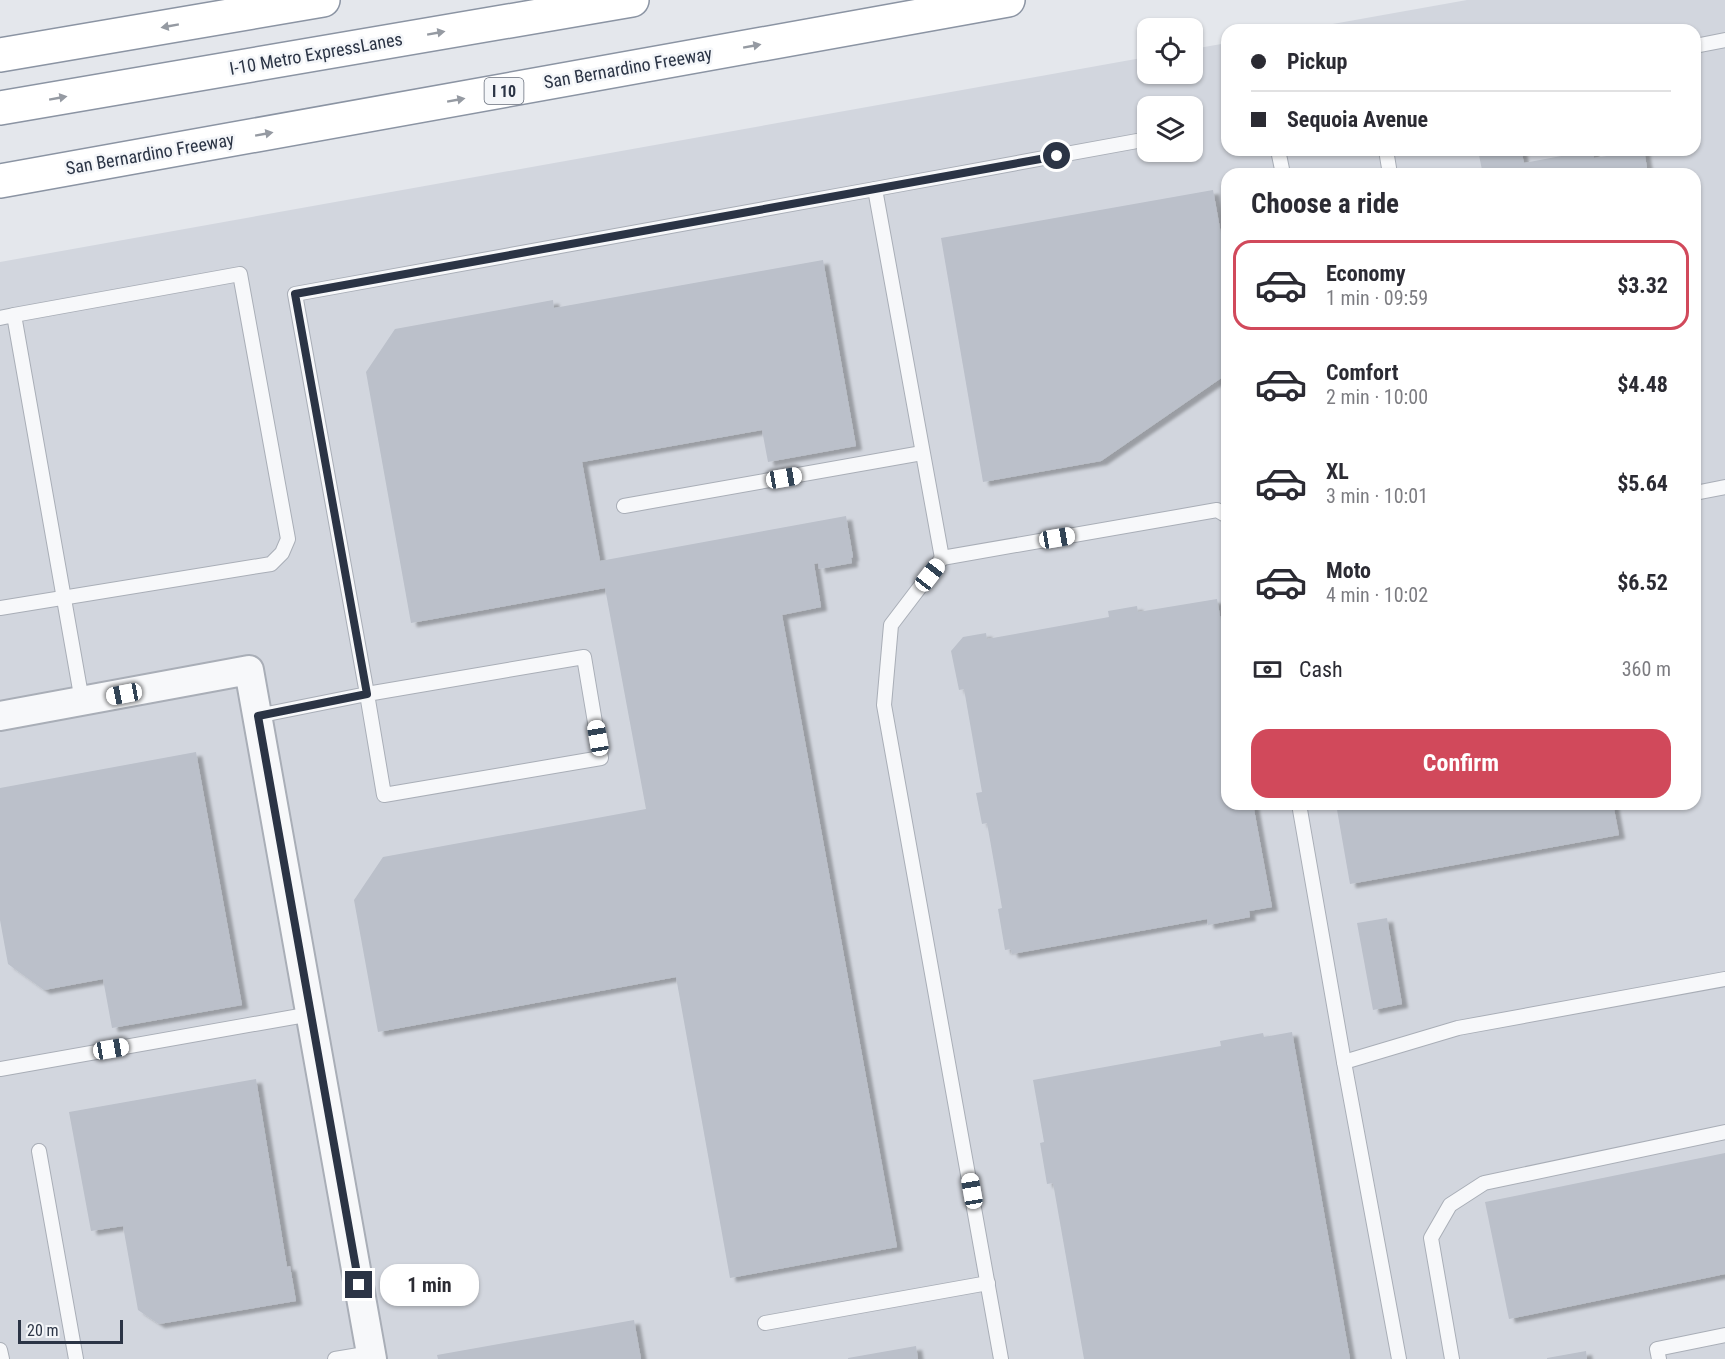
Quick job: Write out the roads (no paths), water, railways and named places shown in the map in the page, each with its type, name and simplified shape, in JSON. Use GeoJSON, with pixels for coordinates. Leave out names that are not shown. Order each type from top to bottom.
{"type":"FeatureCollection","features":[{"type":"Feature","properties":{"kind":"highway"},"geometry":{"type":"LineString","coordinates":[[0,55],[323,0]]}},
{"type":"Feature","properties":{"kind":"highway","name":"I-10 Metro ExpressLanes"},"geometry":{"type":"LineString","coordinates":[[0,108],[632,0]]}},
{"type":"Feature","properties":{"kind":"highway","name":"San Bernardino Freeway"},"geometry":{"type":"LineString","coordinates":[[0,181],[1008,0]]}},
{"type":"Feature","properties":{"kind":"street"},"geometry":{"type":"LineString","coordinates":[[0,716],[249,670],[371,1356]]}},
{"type":"Feature","properties":{"kind":"lane"},"geometry":{"type":"LineString","coordinates":[[1701,45],[1725,40]]}},
{"type":"Feature","properties":{"kind":"lane"},"geometry":{"type":"LineString","coordinates":[[258,716],[367,694],[584,657],[601,758],[384,795],[367,694],[295,294],[1137,141]]}},
{"type":"Feature","properties":{"kind":"lane"},"geometry":{"type":"LineString","coordinates":[[875,189],[942,558]]}},
{"type":"Feature","properties":{"kind":"lane"},"geometry":{"type":"LineString","coordinates":[[0,608],[64,597],[271,564],[282,553],[288,539],[240,274],[7,316],[64,597],[82,701]]}},
{"type":"Feature","properties":{"kind":"lane"},"geometry":{"type":"LineString","coordinates":[[624,506],[922,453]]}},
{"type":"Feature","properties":{"kind":"lane"},"geometry":{"type":"LineString","coordinates":[[1701,492],[1725,487]]}},
{"type":"Feature","properties":{"kind":"lane"},"geometry":{"type":"LineString","coordinates":[[1001,1359],[884,705],[891,625],[942,558],[1216,510],[1221,513]]}},
{"type":"Feature","properties":{"kind":"lane"},"geometry":{"type":"LineString","coordinates":[[1300,810],[1399,1359]]}},
{"type":"Feature","properties":{"kind":"lane"},"geometry":{"type":"LineString","coordinates":[[1344,1062],[1458,1028],[1725,979]]}},
{"type":"Feature","properties":{"kind":"lane"},"geometry":{"type":"LineString","coordinates":[[0,1070],[310,1014]]}},
{"type":"Feature","properties":{"kind":"lane"},"geometry":{"type":"LineString","coordinates":[[1452,1359],[1431,1238],[1450,1205],[1484,1183],[1725,1132]]}},
{"type":"Feature","properties":{"kind":"lane"},"geometry":{"type":"LineString","coordinates":[[39,1151],[75,1359]]}},
{"type":"Feature","properties":{"kind":"lane"},"geometry":{"type":"LineString","coordinates":[[765,1323],[988,1283]]}},
{"type":"Feature","properties":{"kind":"lane"},"geometry":{"type":"LineString","coordinates":[[1659,1359],[1657,1349],[1725,1335]]}},
{"type":"Feature","properties":{"kind":"lane"},"geometry":{"type":"LineString","coordinates":[[0,1350],[2,1359]]}},
{"type":"Feature","properties":{"kind":"lane"},"geometry":{"type":"LineString","coordinates":[[335,1359],[371,1356]]}}]}
